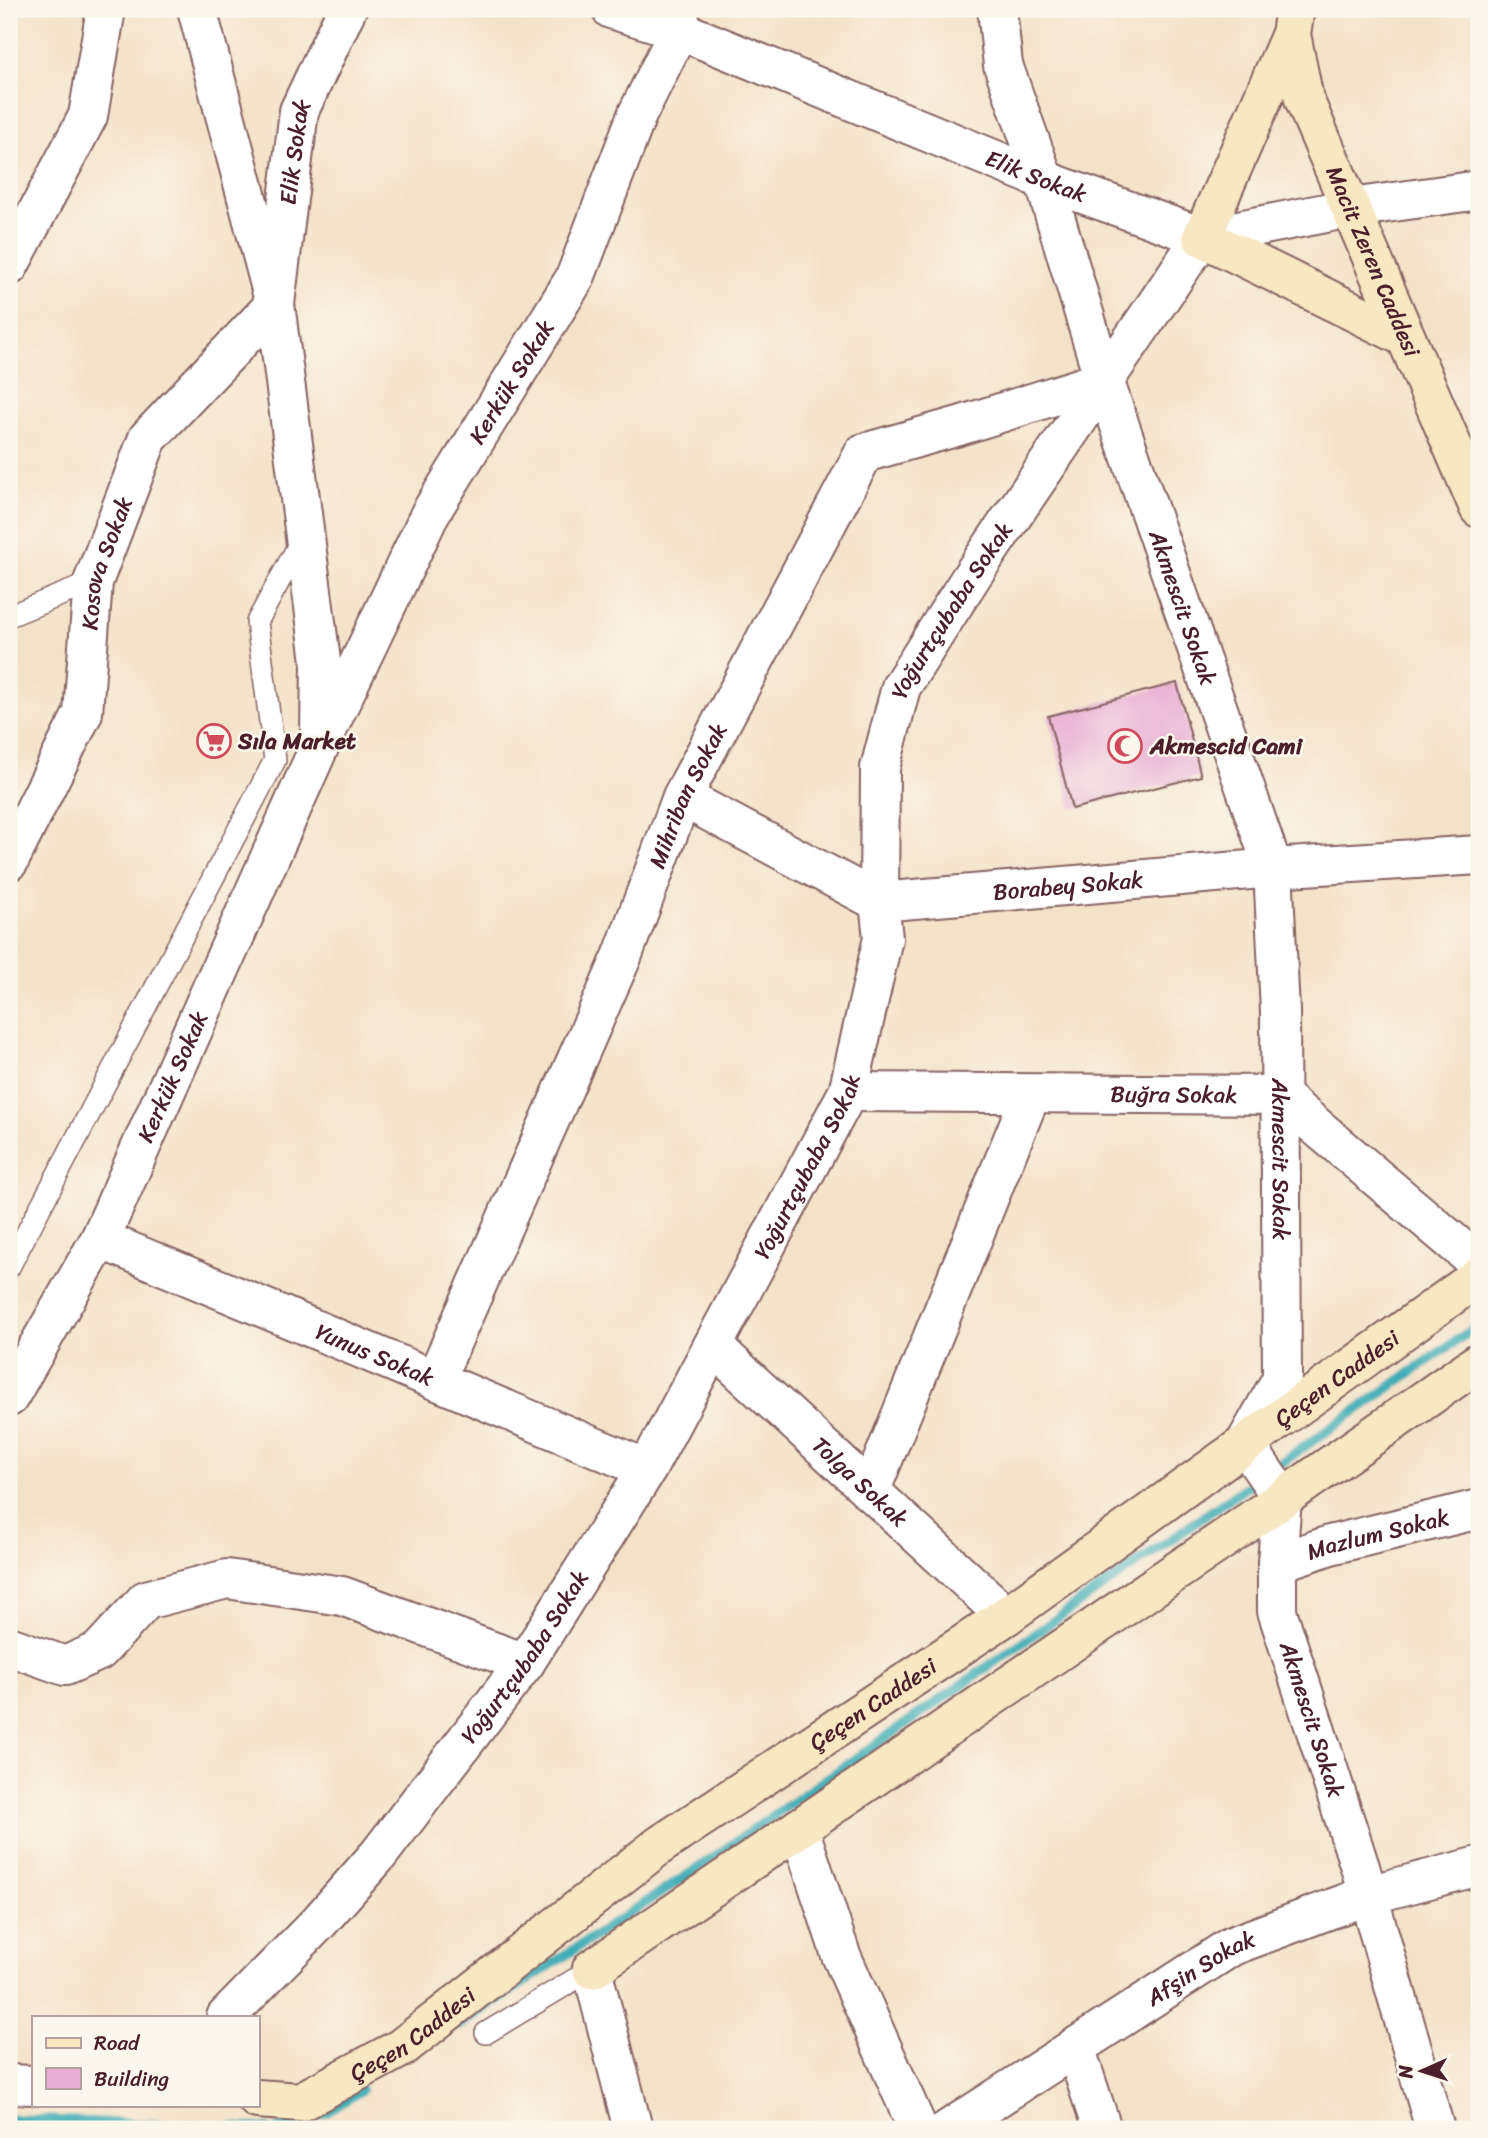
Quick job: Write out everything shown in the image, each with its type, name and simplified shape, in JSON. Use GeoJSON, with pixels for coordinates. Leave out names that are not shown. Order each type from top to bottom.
{"type":"FeatureCollection","features":[{"type":"Feature","properties":{"kind":"street"},"geometry":{"type":"LineString","coordinates":[[9,266],[88,116],[106,9]]}},
{"type":"Feature","properties":{"kind":"street","name":"Kerkük Sokak"},"geometry":{"type":"LineString","coordinates":[[197,9],[275,303],[321,661],[320,745]]}},
{"type":"Feature","properties":{"kind":"street","name":"Elik Sokak"},"geometry":{"type":"LineString","coordinates":[[275,303],[299,111],[347,9]]}},
{"type":"Feature","properties":{"kind":"street","name":"Elik Sokak"},"geometry":{"type":"LineString","coordinates":[[611,9],[679,19],[1044,180],[1202,237]]}},
{"type":"Feature","properties":{"kind":"street","name":"Akmescit Sokak"},"geometry":{"type":"LineString","coordinates":[[997,9],[1003,65],[1044,180],[1104,380],[1273,868],[1280,1012],[1282,1378],[1245,1444]]}},
{"type":"Feature","properties":{"kind":"street","name":"Kerkük Sokak"},"geometry":{"type":"LineString","coordinates":[[9,1397],[100,1239],[320,745],[431,512],[575,278],[637,115],[679,19]]}},
{"type":"Feature","properties":{"kind":"street"},"geometry":{"type":"LineString","coordinates":[[1202,237],[1293,22]]}},
{"type":"Feature","properties":{"kind":"street","name":"Macit Zeren Caddesi"},"geometry":{"type":"LineString","coordinates":[[1293,22],[1304,99],[1479,508]]}},
{"type":"Feature","properties":{"kind":"street"},"geometry":{"type":"LineString","coordinates":[[1202,237],[1351,208],[1479,190]]}},
{"type":"Feature","properties":{"kind":"street"},"geometry":{"type":"LineString","coordinates":[[1202,237],[1405,337]]}},
{"type":"Feature","properties":{"kind":"street","name":"Yoğurtçubaba Sokak"},"geometry":{"type":"LineString","coordinates":[[227,2016],[319,1922],[379,1854],[525,1663],[647,1469],[848,1092],[883,938],[879,902],[880,768],[901,687],[973,574],[1202,237]]}},
{"type":"Feature","properties":{"kind":"street","name":"Kosova Sokak"},"geometry":{"type":"LineString","coordinates":[[9,861],[83,713],[93,582],[148,438],[275,303]]}},
{"type":"Feature","properties":{"kind":"street","name":"Mihriban Sokak"},"geometry":{"type":"LineString","coordinates":[[435,1380],[622,957],[682,797],[864,453],[1104,380]]}},
{"type":"Feature","properties":{"kind":"street"},"geometry":{"type":"LineString","coordinates":[[682,797],[879,902]]}},
{"type":"Feature","properties":{"kind":"street","name":"Borabey Sokak"},"geometry":{"type":"LineString","coordinates":[[879,902],[1273,868],[1479,855]]}},
{"type":"Feature","properties":{"kind":"street","name":"Buğra Sokak"},"geometry":{"type":"LineString","coordinates":[[848,1092],[1279,1095]]}},
{"type":"Feature","properties":{"kind":"street"},"geometry":{"type":"LineString","coordinates":[[870,1492],[1031,1094]]}},
{"type":"Feature","properties":{"kind":"street"},"geometry":{"type":"LineString","coordinates":[[1279,1095],[1479,1264]]}},
{"type":"Feature","properties":{"kind":"street","name":"Yunus Sokak"},"geometry":{"type":"LineString","coordinates":[[100,1239],[647,1469]]}},
{"type":"Feature","properties":{"kind":"street","name":"Çeçen Caddesi"},"geometry":{"type":"LineString","coordinates":[[259,2099],[300,2102],[401,2048],[660,1845],[1006,1616],[1479,1276]]}},
{"type":"Feature","properties":{"kind":"street","name":"Tolga Sokak"},"geometry":{"type":"LineString","coordinates":[[713,1346],[1006,1616]]}},
{"type":"Feature","properties":{"kind":"street"},"geometry":{"type":"LineString","coordinates":[[632,2129],[592,1969],[1283,1499],[1479,1362]]}},
{"type":"Feature","properties":{"kind":"street"},"geometry":{"type":"LineString","coordinates":[[1245,1444],[1283,1499]]}},
{"type":"Feature","properties":{"kind":"street","name":"Akmescit Sokak"},"geometry":{"type":"LineString","coordinates":[[1283,1499],[1277,1563],[1277,1611],[1368,1895],[1435,2129]]}},
{"type":"Feature","properties":{"kind":"street","name":"Mazlum Sokak"},"geometry":{"type":"LineString","coordinates":[[1277,1563],[1330,1545],[1479,1509]]}},
{"type":"Feature","properties":{"kind":"street"},"geometry":{"type":"LineString","coordinates":[[9,1646],[65,1666],[99,1651],[146,1600],[227,1580],[342,1596],[525,1663]]}},
{"type":"Feature","properties":{"kind":"street"},"geometry":{"type":"LineString","coordinates":[[799,1828],[841,1955],[918,2129]]}},
{"type":"Feature","properties":{"kind":"street","name":"Afşin Sokak"},"geometry":{"type":"LineString","coordinates":[[949,2129],[1232,1946],[1368,1895],[1479,1866]]}},
{"type":"Feature","properties":{"kind":"street"},"geometry":{"type":"LineString","coordinates":[[1075,2047],[1102,2129]]}},
{"type":"Feature","properties":{"kind":"street"},"geometry":{"type":"LineString","coordinates":[[9,2084],[32,2085]]}},
{"type":"Feature","properties":{"kind":"lane"},"geometry":{"type":"LineString","coordinates":[[9,1267],[275,760],[257,622],[305,533]]}},
{"type":"Feature","properties":{"kind":"lane"},"geometry":{"type":"LineString","coordinates":[[9,616],[93,582]]}},
{"type":"Feature","properties":{"kind":"lane"},"geometry":{"type":"LineString","coordinates":[[486,2032],[592,1969]]}},
{"type":"Feature","properties":{"kind":"building","name":"Akmescid Cami"},"geometry":{"type":"Polygon","coordinates":[[[1177,683],[1201,776],[1072,809],[1048,716],[1177,683]]]}},
{"type":"Feature","properties":{"kind":"waterway"},"geometry":{"type":"LineString","coordinates":[[459,2025],[694,1871],[1479,1325]]}},
{"type":"Feature","properties":{"kind":"waterway"},"geometry":{"type":"LineString","coordinates":[[279,2129],[325,2113],[361,2090]]}},
{"type":"Feature","properties":{"kind":"waterway"},"geometry":{"type":"LineString","coordinates":[[9,2119],[267,2129]]}},
{"type":"Feature","properties":{"kind":"place","name":"Sıla Market"},"geometry":{"type":"Point","coordinates":[214,741]}},
{"type":"Feature","properties":{"kind":"place","name":"Akmescid Cami"},"geometry":{"type":"Point","coordinates":[1125,746]}}]}
